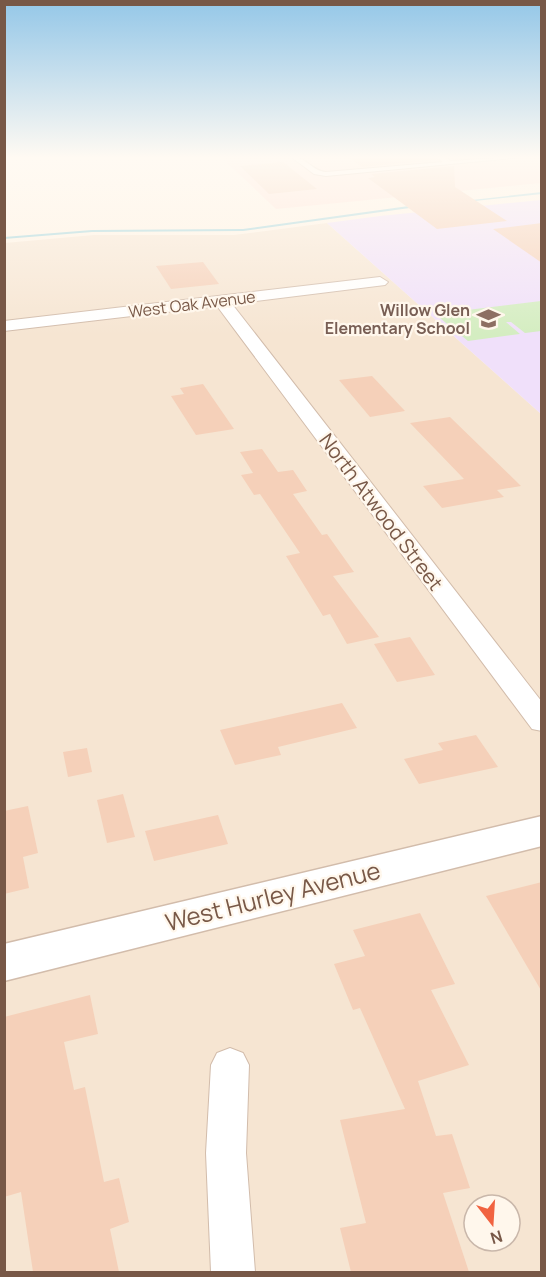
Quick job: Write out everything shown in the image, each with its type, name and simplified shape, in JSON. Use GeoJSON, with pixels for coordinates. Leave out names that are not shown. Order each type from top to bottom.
{"type":"FeatureCollection","features":[{"type":"Feature","properties":{"kind":"street","name":"West Oak Avenue"},"geometry":{"type":"LineString","coordinates":[[4,326],[380,282]]}},
{"type":"Feature","properties":{"kind":"street","name":"North Atwood Street"},"geometry":{"type":"LineString","coordinates":[[220,301],[542,722]]}},
{"type":"Feature","properties":{"kind":"street","name":"West Hurley Avenue"},"geometry":{"type":"LineString","coordinates":[[4,963],[542,831]]}},
{"type":"Feature","properties":{"kind":"street"},"geometry":{"type":"LineString","coordinates":[[230,1065],[226,1154],[233,1272]]}},
{"type":"Feature","properties":{"kind":"shaded area","name":"Willow Glen Elementary School"},"geometry":{"type":"Polygon","coordinates":[[[380,216],[541,216],[541,414],[327,223],[380,216]]]}},
{"type":"Feature","properties":{"kind":"shaded area"},"geometry":{"type":"Polygon","coordinates":[[[327,223],[541,414],[541,1272],[5,1272],[5,243],[94,235],[234,235],[327,223]]]}},
{"type":"Feature","properties":{"kind":"green space"},"geometry":{"type":"Polygon","coordinates":[[[541,301],[541,331],[525,333],[511,322],[506,322],[520,334],[468,341],[435,314],[541,301]]]}},
{"type":"Feature","properties":{"kind":"building"},"geometry":{"type":"Polygon","coordinates":[[[419,216],[499,216],[507,221],[437,229],[419,216]]]}},
{"type":"Feature","properties":{"kind":"building"},"geometry":{"type":"Polygon","coordinates":[[[542,223],[542,263],[493,229],[542,223]]]}},
{"type":"Feature","properties":{"kind":"building"},"geometry":{"type":"Polygon","coordinates":[[[203,262],[219,284],[171,289],[156,266],[203,262]]]}},
{"type":"Feature","properties":{"kind":"building"},"geometry":{"type":"Polygon","coordinates":[[[372,376],[405,411],[370,417],[339,380],[372,376]]]}},
{"type":"Feature","properties":{"kind":"building"},"geometry":{"type":"Polygon","coordinates":[[[203,384],[234,429],[196,435],[171,396],[184,394],[180,388],[203,384]]]}},
{"type":"Feature","properties":{"kind":"building"},"geometry":{"type":"Polygon","coordinates":[[[450,417],[521,486],[497,490],[504,497],[442,508],[423,486],[464,479],[410,423],[450,417]]]}},
{"type":"Feature","properties":{"kind":"building"},"geometry":{"type":"Polygon","coordinates":[[[262,449],[278,472],[293,470],[307,491],[293,494],[322,535],[327,534],[354,572],[333,576],[379,637],[347,644],[330,614],[323,616],[286,556],[300,553],[260,494],[254,495],[241,475],[253,473],[240,452],[262,449]]]}},
{"type":"Feature","properties":{"kind":"building"},"geometry":{"type":"Polygon","coordinates":[[[410,637],[435,675],[397,682],[374,644],[410,637]]]}},
{"type":"Feature","properties":{"kind":"building"},"geometry":{"type":"Polygon","coordinates":[[[342,703],[357,728],[278,747],[281,755],[235,765],[220,730],[342,703]]]}},
{"type":"Feature","properties":{"kind":"building"},"geometry":{"type":"Polygon","coordinates":[[[476,735],[498,767],[419,784],[404,759],[443,750],[438,743],[476,735]]]}},
{"type":"Feature","properties":{"kind":"building"},"geometry":{"type":"Polygon","coordinates":[[[87,748],[92,772],[68,777],[63,752],[87,748]]]}},
{"type":"Feature","properties":{"kind":"building"},"geometry":{"type":"Polygon","coordinates":[[[123,794],[135,837],[107,843],[97,800],[123,794]]]}},
{"type":"Feature","properties":{"kind":"building"},"geometry":{"type":"Polygon","coordinates":[[[28,806],[38,853],[23,857],[29,888],[4,894],[4,811],[28,806]]]}},
{"type":"Feature","properties":{"kind":"building"},"geometry":{"type":"Polygon","coordinates":[[[218,815],[228,844],[154,861],[145,831],[218,815]]]}},
{"type":"Feature","properties":{"kind":"building"},"geometry":{"type":"Polygon","coordinates":[[[542,882],[542,992],[486,896],[542,882]]]}},
{"type":"Feature","properties":{"kind":"building"},"geometry":{"type":"Polygon","coordinates":[[[420,913],[455,984],[431,990],[469,1065],[418,1081],[436,1136],[452,1134],[470,1188],[443,1193],[469,1272],[351,1272],[340,1228],[366,1223],[340,1120],[405,1109],[360,1008],[353,1010],[334,964],[365,956],[353,930],[420,913]]]}},
{"type":"Feature","properties":{"kind":"building"},"geometry":{"type":"Polygon","coordinates":[[[90,995],[98,1034],[64,1042],[74,1090],[85,1087],[104,1182],[119,1178],[129,1222],[110,1229],[119,1272],[33,1272],[21,1192],[4,1197],[4,1017],[90,995]]]}},
{"type":"Feature","properties":{"kind":"waterway"},"geometry":{"type":"LineString","coordinates":[[4,238],[92,231],[243,230],[347,216]]}},
{"type":"Feature","properties":{"kind":"place","name":"Willow Glen Elementary School"},"geometry":{"type":"Point","coordinates":[488,319]}}]}
